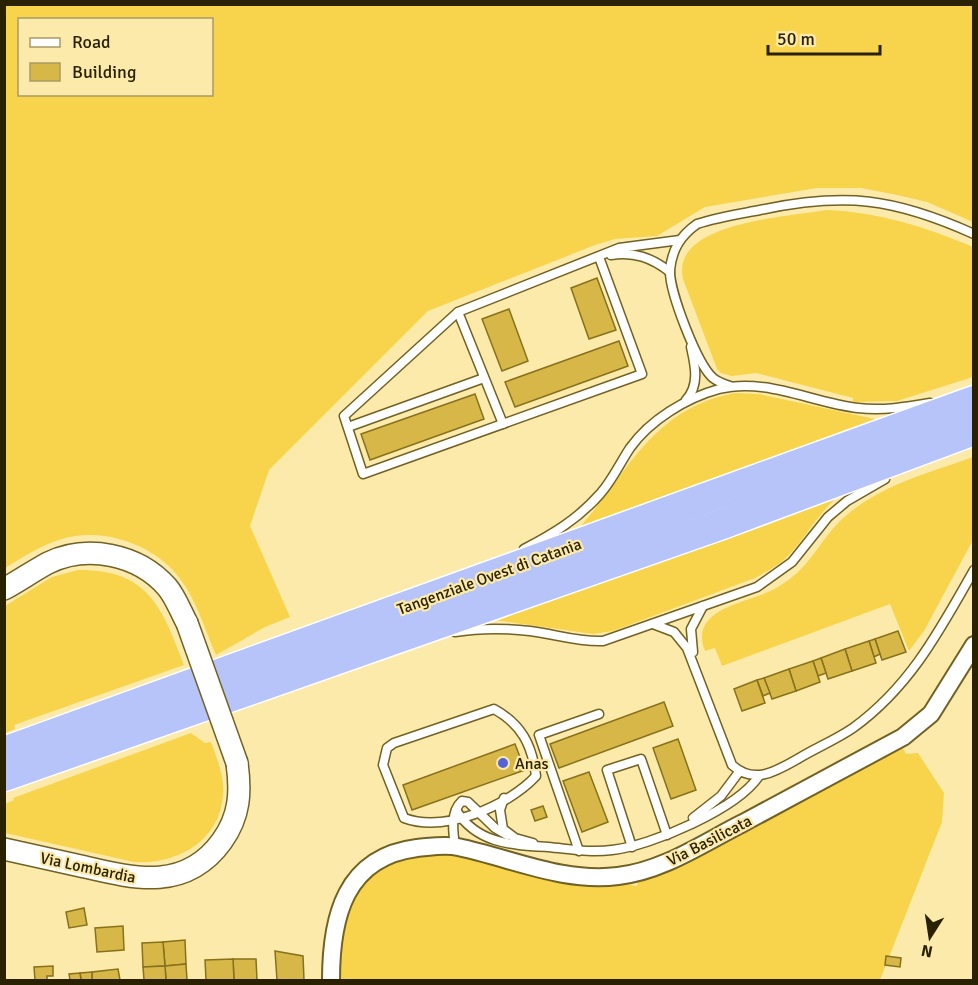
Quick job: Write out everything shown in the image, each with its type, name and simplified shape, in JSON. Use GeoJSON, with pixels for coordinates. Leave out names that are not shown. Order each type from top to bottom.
{"type":"FeatureCollection","features":[{"type":"Feature","properties":{"kind":"highway","name":"Tangenziale Ovest di Catania"},"geometry":{"type":"LineString","coordinates":[[4,776],[229,683],[974,401]]}},
{"type":"Feature","properties":{"kind":"highway","name":"Tangenziale Ovest di Catania"},"geometry":{"type":"LineString","coordinates":[[4,752],[229,683],[722,524],[974,430]]}},
{"type":"Feature","properties":{"kind":"street","name":"Via Lombardia"},"geometry":{"type":"LineString","coordinates":[[4,589],[50,562],[87,553],[120,556],[143,567],[167,587],[187,623],[237,763],[240,788],[234,820],[216,849],[202,861],[177,875],[160,879],[125,876],[4,849]]}},
{"type":"Feature","properties":{"kind":"street","name":"Via Basilicata"},"geometry":{"type":"LineString","coordinates":[[331,981],[331,954],[336,929],[355,879],[364,869],[386,854],[413,849],[455,846],[565,876],[618,876],[666,863],[903,737],[931,714],[974,645]]}},
{"type":"Feature","properties":{"kind":"lane"},"geometry":{"type":"LineString","coordinates":[[735,387],[713,379],[700,358],[672,287],[670,272],[674,249],[692,228],[710,220],[798,202],[844,198],[927,214],[974,234]]}},
{"type":"Feature","properties":{"kind":"lane"},"geometry":{"type":"LineString","coordinates":[[599,257],[642,374],[363,474],[344,416],[458,312],[625,246],[680,240]]}},
{"type":"Feature","properties":{"kind":"lane"},"geometry":{"type":"LineString","coordinates":[[599,257],[632,254],[658,262],[670,272]]}},
{"type":"Feature","properties":{"kind":"lane"},"geometry":{"type":"LineString","coordinates":[[458,312],[503,424]]}},
{"type":"Feature","properties":{"kind":"lane"},"geometry":{"type":"LineString","coordinates":[[680,406],[695,386],[696,375],[688,329]]}},
{"type":"Feature","properties":{"kind":"lane"},"geometry":{"type":"LineString","coordinates":[[348,427],[484,378]]}},
{"type":"Feature","properties":{"kind":"lane"},"geometry":{"type":"LineString","coordinates":[[514,554],[551,535],[578,517],[602,491],[644,430],[694,398],[735,387],[765,387],[858,408],[885,409],[942,401]]}},
{"type":"Feature","properties":{"kind":"lane"},"geometry":{"type":"LineString","coordinates":[[449,633],[478,628],[506,629],[603,641],[757,586],[775,576],[792,562],[828,517],[874,483],[897,474]]}},
{"type":"Feature","properties":{"kind":"lane"},"geometry":{"type":"LineString","coordinates":[[652,623],[674,632],[687,648],[732,765],[739,772],[759,776],[769,775],[852,728],[888,699],[930,647],[974,570]]}},
{"type":"Feature","properties":{"kind":"lane"},"geometry":{"type":"LineString","coordinates":[[696,667],[691,629],[704,605]]}},
{"type":"Feature","properties":{"kind":"lane"},"geometry":{"type":"LineString","coordinates":[[247,653],[229,683],[264,694]]}},
{"type":"Feature","properties":{"kind":"lane"},"geometry":{"type":"LineString","coordinates":[[494,709],[518,725],[536,776],[504,798],[478,812],[458,820],[424,824],[404,818],[400,814],[383,765],[387,748],[394,743],[494,709]]}},
{"type":"Feature","properties":{"kind":"lane"},"geometry":{"type":"LineString","coordinates":[[579,851],[539,735],[599,714]]}},
{"type":"Feature","properties":{"kind":"lane"},"geometry":{"type":"LineString","coordinates":[[632,847],[607,770],[641,759],[667,835]]}},
{"type":"Feature","properties":{"kind":"lane"},"geometry":{"type":"LineString","coordinates":[[683,826],[721,796],[739,772]]}},
{"type":"Feature","properties":{"kind":"lane"},"geometry":{"type":"LineString","coordinates":[[458,820],[480,835],[511,845],[579,851],[632,847],[667,835],[743,795],[759,776]]}},
{"type":"Feature","properties":{"kind":"lane"},"geometry":{"type":"LineString","coordinates":[[504,798],[500,810],[500,821],[507,835]]}},
{"type":"Feature","properties":{"kind":"lane"},"geometry":{"type":"LineString","coordinates":[[455,846],[458,820],[456,810],[462,801],[468,802],[507,835],[548,847]]}},
{"type":"Feature","properties":{"kind":"shaded area"},"geometry":{"type":"Polygon","coordinates":[[[4,5],[973,5],[973,222],[927,202],[897,195],[861,188],[817,188],[705,207],[657,236],[615,239],[595,245],[428,311],[269,470],[250,526],[290,617],[265,627],[216,655],[196,607],[181,580],[158,557],[143,548],[111,537],[94,535],[62,539],[32,552],[5,568],[4,5]]]}},
{"type":"Feature","properties":{"kind":"shaded area"},"geometry":{"type":"Polygon","coordinates":[[[826,210],[883,217],[937,233],[973,247],[973,377],[897,401],[853,402],[853,398],[756,373],[732,376],[721,373],[717,369],[683,279],[684,260],[695,245],[713,234],[735,226],[826,210]]]}},
{"type":"Feature","properties":{"kind":"shaded area"},"geometry":{"type":"Polygon","coordinates":[[[735,393],[759,394],[875,419],[581,526],[629,463],[663,427],[684,412],[707,401],[735,393]]]}},
{"type":"Feature","properties":{"kind":"shaded area"},"geometry":{"type":"Polygon","coordinates":[[[973,457],[973,540],[924,631],[909,651],[890,604],[722,666],[715,648],[705,651],[702,637],[704,627],[711,618],[732,605],[771,591],[791,578],[804,566],[839,522],[853,510],[902,482],[973,457]]]}},
{"type":"Feature","properties":{"kind":"shaded area"},"geometry":{"type":"Polygon","coordinates":[[[834,500],[791,553],[774,567],[755,578],[613,631],[593,634],[494,620],[814,503],[834,500]]]}},
{"type":"Feature","properties":{"kind":"shaded area"},"geometry":{"type":"Polygon","coordinates":[[[78,570],[102,571],[121,576],[136,584],[149,595],[168,626],[184,665],[14,725],[15,729],[5,733],[5,606],[52,577],[78,570]]]}},
{"type":"Feature","properties":{"kind":"shaded area"},"geometry":{"type":"Polygon","coordinates":[[[191,733],[205,743],[211,742],[222,775],[223,796],[220,812],[213,826],[204,838],[180,855],[150,862],[134,862],[5,833],[5,804],[14,800],[13,798],[191,733]]]}},
{"type":"Feature","properties":{"kind":"shaded area"},"geometry":{"type":"Polygon","coordinates":[[[901,745],[906,754],[918,753],[944,793],[942,822],[880,980],[336,980],[349,905],[358,888],[371,874],[388,864],[413,858],[445,855],[637,886],[639,878],[901,745]]]}},
{"type":"Feature","properties":{"kind":"building"},"geometry":{"type":"Polygon","coordinates":[[[597,278],[616,330],[589,339],[571,288],[597,278]]]}},
{"type":"Feature","properties":{"kind":"building"},"geometry":{"type":"Polygon","coordinates":[[[509,309],[528,361],[502,371],[482,319],[509,309]]]}},
{"type":"Feature","properties":{"kind":"building"},"geometry":{"type":"Polygon","coordinates":[[[619,341],[628,366],[515,407],[505,382],[619,341]]]}},
{"type":"Feature","properties":{"kind":"building"},"geometry":{"type":"Polygon","coordinates":[[[475,394],[484,419],[370,460],[361,434],[475,394]]]}},
{"type":"Feature","properties":{"kind":"building"},"geometry":{"type":"Polygon","coordinates":[[[898,631],[906,652],[882,660],[875,639],[898,631]]]}},
{"type":"Feature","properties":{"kind":"building"},"geometry":{"type":"Polygon","coordinates":[[[875,639],[880,654],[874,657],[869,641],[875,639]]]}},
{"type":"Feature","properties":{"kind":"building"},"geometry":{"type":"Polygon","coordinates":[[[869,641],[876,663],[852,671],[845,649],[869,641]]]}},
{"type":"Feature","properties":{"kind":"building"},"geometry":{"type":"Polygon","coordinates":[[[845,649],[852,671],[828,679],[821,658],[845,649]]]}},
{"type":"Feature","properties":{"kind":"building"},"geometry":{"type":"Polygon","coordinates":[[[821,658],[826,673],[818,676],[813,661],[821,658]]]}},
{"type":"Feature","properties":{"kind":"building"},"geometry":{"type":"Polygon","coordinates":[[[813,661],[820,682],[796,691],[789,669],[813,661]]]}},
{"type":"Feature","properties":{"kind":"building"},"geometry":{"type":"Polygon","coordinates":[[[789,669],[796,691],[772,699],[764,678],[789,669]]]}},
{"type":"Feature","properties":{"kind":"building"},"geometry":{"type":"Polygon","coordinates":[[[764,678],[770,693],[763,696],[757,680],[764,678]]]}},
{"type":"Feature","properties":{"kind":"building"},"geometry":{"type":"Polygon","coordinates":[[[757,680],[765,703],[742,711],[734,689],[757,680]]]}},
{"type":"Feature","properties":{"kind":"building"},"geometry":{"type":"Polygon","coordinates":[[[664,702],[673,726],[559,768],[550,744],[664,702]]]}},
{"type":"Feature","properties":{"kind":"building"},"geometry":{"type":"Polygon","coordinates":[[[678,739],[696,790],[671,799],[653,748],[678,739]]]}},
{"type":"Feature","properties":{"kind":"building"},"geometry":{"type":"Polygon","coordinates":[[[515,744],[525,770],[412,810],[403,785],[515,744]]]}},
{"type":"Feature","properties":{"kind":"building"},"geometry":{"type":"Polygon","coordinates":[[[589,772],[608,822],[582,832],[563,781],[589,772]]]}},
{"type":"Feature","properties":{"kind":"building"},"geometry":{"type":"Polygon","coordinates":[[[543,806],[547,817],[535,821],[531,810],[543,806]]]}},
{"type":"Feature","properties":{"kind":"building"},"geometry":{"type":"Polygon","coordinates":[[[84,908],[87,925],[69,928],[66,912],[84,908]]]}},
{"type":"Feature","properties":{"kind":"building"},"geometry":{"type":"Polygon","coordinates":[[[123,926],[124,950],[97,952],[95,928],[123,926]]]}},
{"type":"Feature","properties":{"kind":"building"},"geometry":{"type":"Polygon","coordinates":[[[185,940],[186,964],[165,966],[163,942],[185,940]]]}},
{"type":"Feature","properties":{"kind":"building"},"geometry":{"type":"Polygon","coordinates":[[[163,942],[165,966],[143,967],[142,943],[163,942]]]}},
{"type":"Feature","properties":{"kind":"building"},"geometry":{"type":"Polygon","coordinates":[[[275,951],[303,956],[304,980],[277,980],[275,951]]]}},
{"type":"Feature","properties":{"kind":"building"},"geometry":{"type":"Polygon","coordinates":[[[886,956],[901,958],[900,967],[885,965],[886,956]]]}},
{"type":"Feature","properties":{"kind":"building"},"geometry":{"type":"Polygon","coordinates":[[[233,959],[256,959],[257,980],[234,980],[233,959]]]}},
{"type":"Feature","properties":{"kind":"building"},"geometry":{"type":"Polygon","coordinates":[[[233,959],[234,980],[206,980],[205,960],[233,959]]]}},
{"type":"Feature","properties":{"kind":"building"},"geometry":{"type":"Polygon","coordinates":[[[186,964],[187,980],[166,980],[165,966],[186,964]]]}},
{"type":"Feature","properties":{"kind":"building"},"geometry":{"type":"Polygon","coordinates":[[[53,966],[53,976],[47,976],[47,980],[35,980],[34,967],[53,966]]]}},
{"type":"Feature","properties":{"kind":"building"},"geometry":{"type":"Polygon","coordinates":[[[165,966],[166,980],[144,980],[143,967],[165,966]]]}},
{"type":"Feature","properties":{"kind":"building"},"geometry":{"type":"Polygon","coordinates":[[[118,969],[120,980],[92,980],[92,972],[118,969]]]}},
{"type":"Feature","properties":{"kind":"building"},"geometry":{"type":"Polygon","coordinates":[[[92,972],[92,980],[81,980],[80,973],[92,972]]]}},
{"type":"Feature","properties":{"kind":"building"},"geometry":{"type":"Polygon","coordinates":[[[80,973],[81,980],[70,980],[69,974],[80,973]]]}},
{"type":"Feature","properties":{"kind":"place","name":"Anas"},"geometry":{"type":"Point","coordinates":[503,763]}}]}
